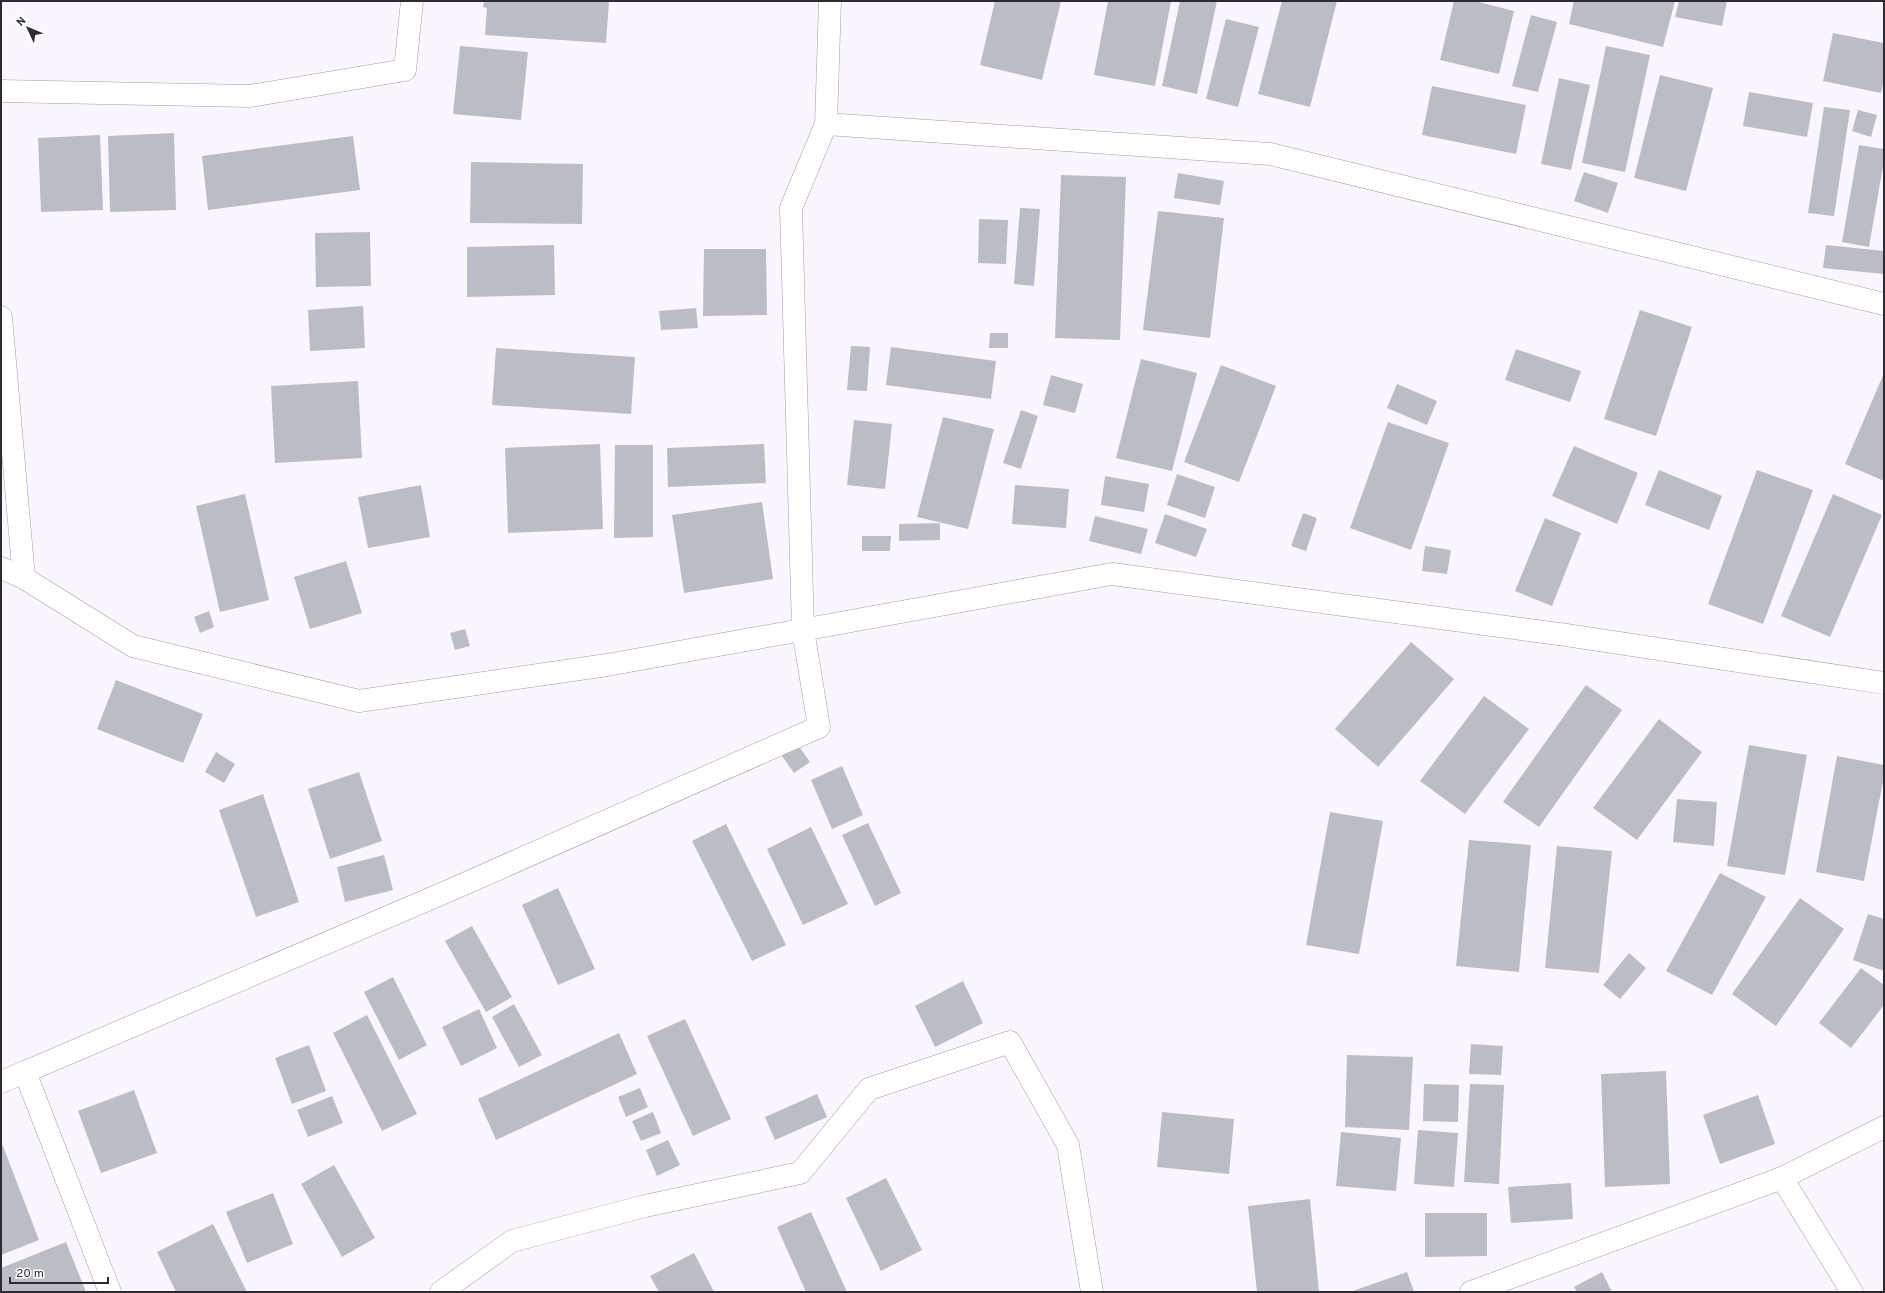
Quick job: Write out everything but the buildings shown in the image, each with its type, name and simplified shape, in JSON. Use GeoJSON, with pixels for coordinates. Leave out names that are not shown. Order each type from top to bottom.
{"type":"FeatureCollection","features":[{"type":"Feature","properties":{"kind":"street"},"geometry":{"type":"LineString","coordinates":[[1,91],[250,96],[405,70],[412,1]]}},
{"type":"Feature","properties":{"kind":"street"},"geometry":{"type":"LineString","coordinates":[[1,1082],[446,892],[819,727],[803,630],[791,208],[826,124],[830,1]]}},
{"type":"Feature","properties":{"kind":"street"},"geometry":{"type":"LineString","coordinates":[[826,124],[1270,154],[1884,304]]}},
{"type":"Feature","properties":{"kind":"street"},"geometry":{"type":"LineString","coordinates":[[1,317],[24,578]]}},
{"type":"Feature","properties":{"kind":"street"},"geometry":{"type":"LineString","coordinates":[[1,568],[24,578],[133,646],[359,701],[607,665],[1112,574],[1566,635],[1884,683]]}},
{"type":"Feature","properties":{"kind":"street"},"geometry":{"type":"LineString","coordinates":[[441,1292],[512,1241],[645,1206],[800,1172],[869,1089],[1010,1042],[1068,1145],[1092,1292]]}},
{"type":"Feature","properties":{"kind":"street"},"geometry":{"type":"LineString","coordinates":[[25,1072],[110,1292]]}},
{"type":"Feature","properties":{"kind":"street"},"geometry":{"type":"LineString","coordinates":[[1471,1292],[1782,1178],[1884,1127]]}},
{"type":"Feature","properties":{"kind":"street"},"geometry":{"type":"LineString","coordinates":[[1782,1178],[1852,1292]]}}]}
